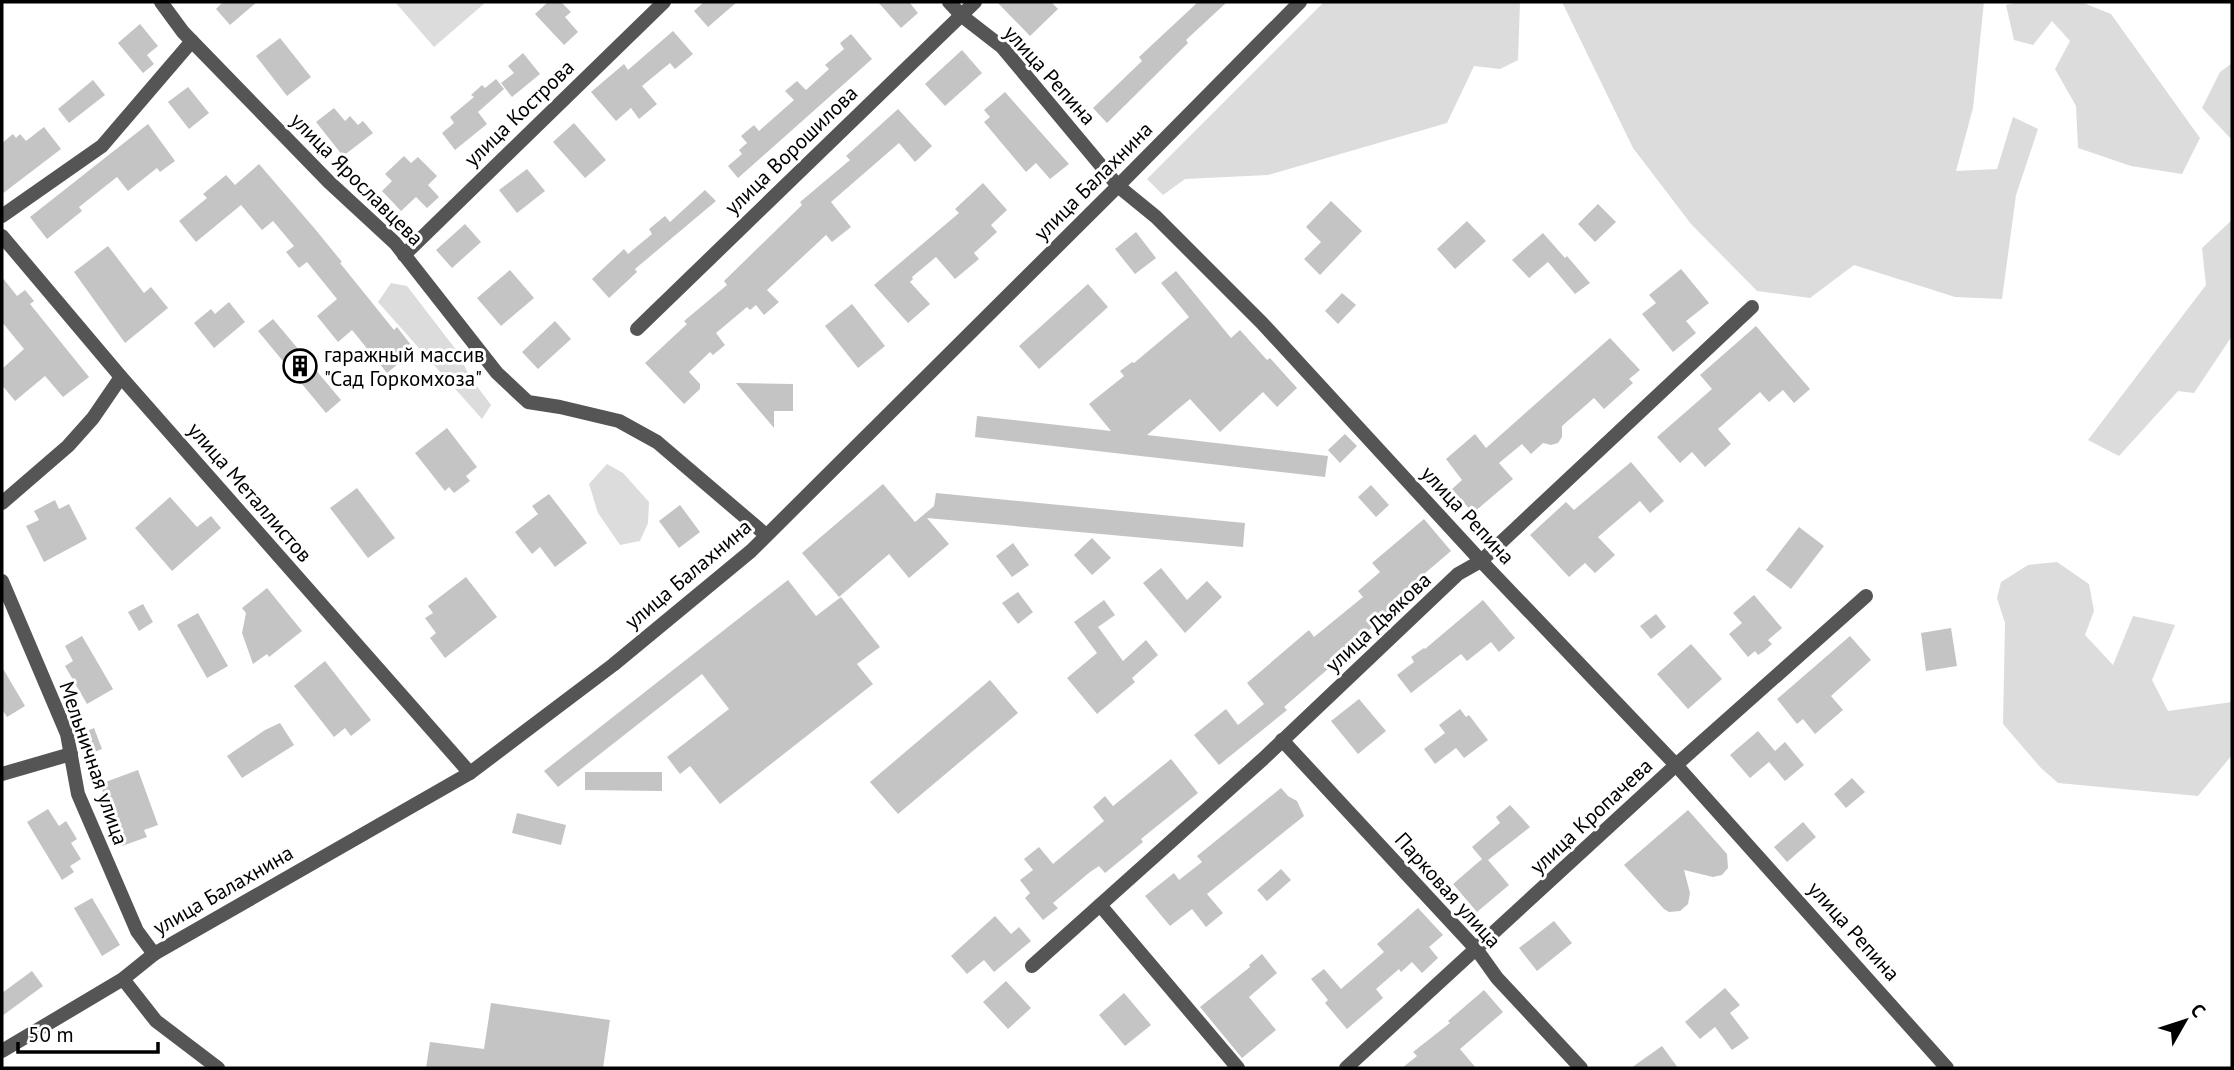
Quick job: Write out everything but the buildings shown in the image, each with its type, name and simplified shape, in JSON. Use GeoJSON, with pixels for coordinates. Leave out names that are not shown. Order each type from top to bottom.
{"type":"FeatureCollection","features":[{"type":"Feature","properties":{"kind":"street","name":"улица Ярославцева"},"geometry":{"type":"LineString","coordinates":[[161,2],[192,41],[329,182],[395,243],[497,373],[528,402],[619,421],[657,443],[766,535]]}},
{"type":"Feature","properties":{"kind":"street","name":"улица Кострова"},"geometry":{"type":"LineString","coordinates":[[404,254],[664,2]]}},
{"type":"Feature","properties":{"kind":"street","name":"улица Репина"},"geometry":{"type":"LineString","coordinates":[[949,2],[962,16],[1002,47],[1118,186],[1156,217],[1262,323],[1481,561],[1676,765],[1947,1068]]}},
{"type":"Feature","properties":{"kind":"street","name":"улица Ворошилова"},"geometry":{"type":"LineString","coordinates":[[637,329],[975,2]]}},
{"type":"Feature","properties":{"kind":"street","name":"улица Балахнина"},"geometry":{"type":"LineString","coordinates":[[2,1051],[123,979],[154,954],[470,773],[613,665],[751,551],[1300,2]]}},
{"type":"Feature","properties":{"kind":"street"},"geometry":{"type":"LineString","coordinates":[[2,216],[102,146],[192,41]]}},
{"type":"Feature","properties":{"kind":"street","name":"улица Металлистов"},"geometry":{"type":"LineString","coordinates":[[2,236],[121,377],[470,773]]}},
{"type":"Feature","properties":{"kind":"street","name":"улица Дъякова"},"geometry":{"type":"LineString","coordinates":[[1031,966],[1283,740],[1458,574],[1481,561],[1752,307]]}},
{"type":"Feature","properties":{"kind":"street"},"geometry":{"type":"LineString","coordinates":[[2,503],[68,446],[93,418],[121,377]]}},
{"type":"Feature","properties":{"kind":"street","name":"Мельничная улица"},"geometry":{"type":"LineString","coordinates":[[2,581],[67,734],[78,794],[137,931],[154,954]]}},
{"type":"Feature","properties":{"kind":"street","name":"улица Кропачева"},"geometry":{"type":"LineString","coordinates":[[1346,1068],[1676,765],[1866,596]]}},
{"type":"Feature","properties":{"kind":"street","name":"Парковая улица"},"geometry":{"type":"LineString","coordinates":[[1283,740],[1477,950],[1497,978],[1581,1068]]}},
{"type":"Feature","properties":{"kind":"street"},"geometry":{"type":"LineString","coordinates":[[2,774],[71,754]]}},
{"type":"Feature","properties":{"kind":"street"},"geometry":{"type":"LineString","coordinates":[[1100,905],[1238,1068]]}},
{"type":"Feature","properties":{"kind":"street"},"geometry":{"type":"LineString","coordinates":[[123,979],[156,1021],[218,1068]]}},
{"type":"Feature","properties":{"kind":"shaded area"},"geometry":{"type":"Polygon","coordinates":[[[395,2],[486,2],[434,47],[395,2]]]}},
{"type":"Feature","properties":{"kind":"shaded area"},"geometry":{"type":"Polygon","coordinates":[[[1324,2],[1520,2],[1518,60],[1500,69],[1474,66],[1447,123],[1268,175],[1185,179],[1163,195],[1147,179],[1324,2]]]}},
{"type":"Feature","properties":{"kind":"shaded area"},"geometry":{"type":"Polygon","coordinates":[[[1562,2],[1984,2],[1973,108],[1956,171],[1997,169],[2013,117],[2038,129],[2016,195],[2002,299],[1955,297],[1854,265],[1810,298],[1757,291],[1691,224],[1633,148],[1562,2]]]}},
{"type":"Feature","properties":{"kind":"shaded area"},"geometry":{"type":"Polygon","coordinates":[[[2019,2],[2081,2],[2111,14],[2200,138],[2182,174],[2131,166],[2078,148],[2076,106],[2055,69],[2070,41],[2052,21],[2033,45],[2014,40],[2006,5],[2019,2]]]}},
{"type":"Feature","properties":{"kind":"shaded area"},"geometry":{"type":"Polygon","coordinates":[[[2232,63],[2232,140],[2202,108],[2220,72],[2232,63]]]}},
{"type":"Feature","properties":{"kind":"shaded area"},"geometry":{"type":"Polygon","coordinates":[[[2232,220],[2232,336],[2194,393],[2178,391],[2119,456],[2088,440],[2206,285],[2202,248],[2232,220]]]}},
{"type":"Feature","properties":{"kind":"shaded area"},"geometry":{"type":"Polygon","coordinates":[[[391,283],[407,286],[457,351],[470,377],[491,405],[482,419],[378,302],[391,283]]]}},
{"type":"Feature","properties":{"kind":"shaded area"},"geometry":{"type":"Polygon","coordinates":[[[607,464],[623,473],[649,502],[648,523],[640,541],[620,545],[598,513],[589,484],[607,464]]]}},
{"type":"Feature","properties":{"kind":"shaded area"},"geometry":{"type":"Polygon","coordinates":[[[2057,562],[2089,584],[2094,611],[2085,635],[2113,665],[2133,616],[2175,625],[2152,680],[2168,711],[2232,702],[2232,755],[2198,796],[2058,783],[2041,768],[2003,724],[2005,623],[1997,598],[2001,582],[2028,565],[2057,562]]]}},
{"type":"Feature","properties":{"kind":"place","name":"гаражный массив \"Сад Горкомхоза\""},"geometry":{"type":"Point","coordinates":[300,366]}}]}
